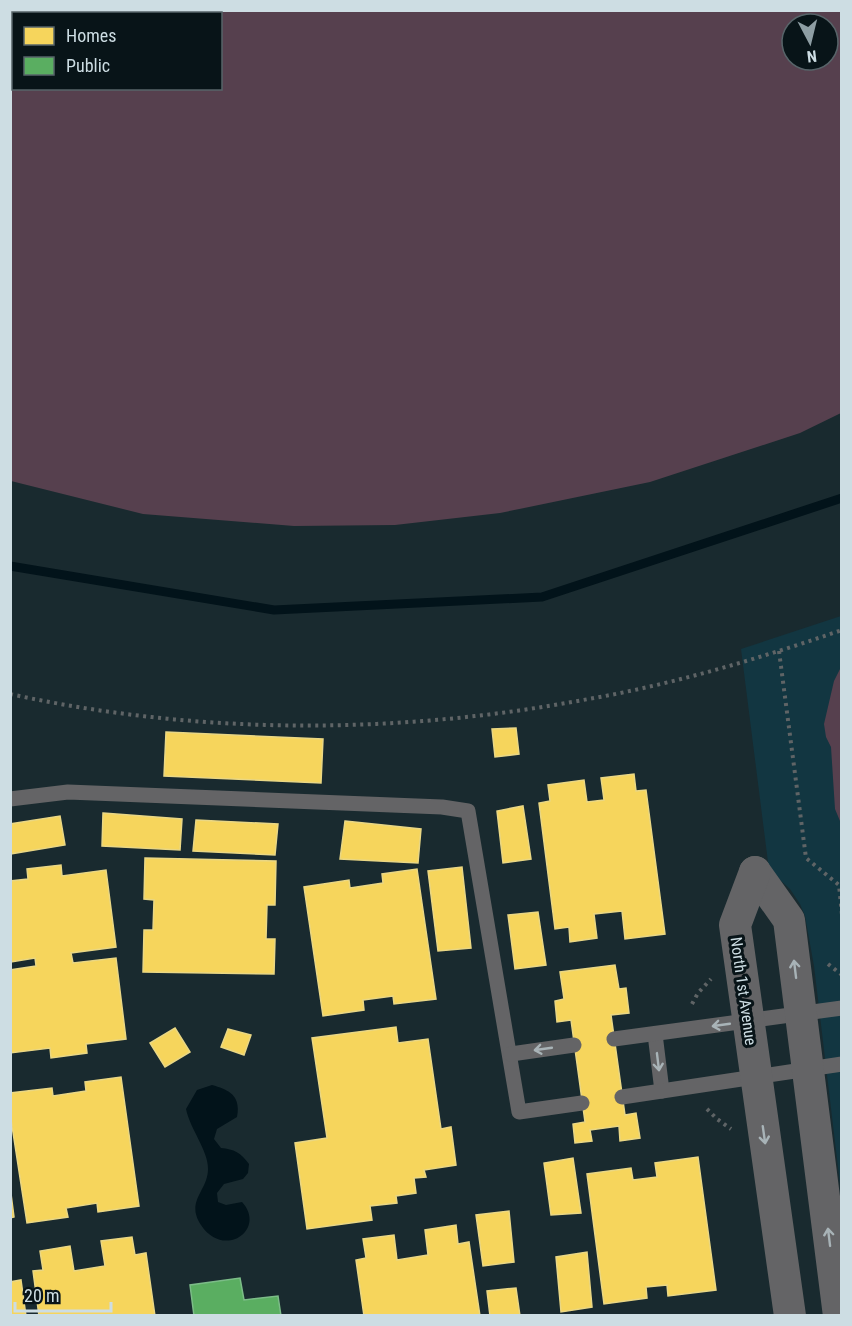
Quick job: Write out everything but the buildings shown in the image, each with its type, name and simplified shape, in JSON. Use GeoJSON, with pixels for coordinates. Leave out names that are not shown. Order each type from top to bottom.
{"type":"FeatureCollection","features":[{"type":"Feature","properties":{"kind":"street","name":"North 1st Avenue"},"geometry":{"type":"LineString","coordinates":[[790,1316],[735,925],[755,872],[789,920],[839,1316]]}},
{"type":"Feature","properties":{"kind":"lane"},"geometry":{"type":"LineString","coordinates":[[10,799],[68,792],[442,807],[468,811],[511,1054],[519,1112],[582,1103]]}},
{"type":"Feature","properties":{"kind":"lane"},"geometry":{"type":"LineString","coordinates":[[614,1039],[842,1008]]}},
{"type":"Feature","properties":{"kind":"lane"},"geometry":{"type":"LineString","coordinates":[[655,1034],[662,1091]]}},
{"type":"Feature","properties":{"kind":"lane"},"geometry":{"type":"LineString","coordinates":[[511,1054],[574,1044]]}},
{"type":"Feature","properties":{"kind":"lane"},"geometry":{"type":"LineString","coordinates":[[622,1097],[842,1064]]}},
{"type":"Feature","properties":{"kind":"path"},"geometry":{"type":"LineString","coordinates":[[10,694],[122,715],[197,722],[285,726],[363,725],[490,715],[584,700],[737,663],[842,630]]}},
{"type":"Feature","properties":{"kind":"path"},"geometry":{"type":"LineString","coordinates":[[779,651],[806,858],[838,885],[842,915]]}},
{"type":"Feature","properties":{"kind":"shaded area"},"geometry":{"type":"Polygon","coordinates":[[[11,10],[841,11],[841,413],[800,433],[650,482],[500,513],[395,525],[294,526],[143,514],[11,481],[11,10]]]}},
{"type":"Feature","properties":{"kind":"shaded area"},"geometry":{"type":"Polygon","coordinates":[[[841,616],[841,1192],[814,966],[805,916],[790,889],[769,870],[741,649],[841,616]]]}},
{"type":"Feature","properties":{"kind":"shaded area"},"geometry":{"type":"Polygon","coordinates":[[[841,667],[841,835],[840,821],[835,809],[831,747],[826,737],[824,724],[834,681],[841,667]]]}},
{"type":"Feature","properties":{"kind":"shaded area"},"geometry":{"type":"Polygon","coordinates":[[[212,1085],[233,1095],[238,1110],[237,1117],[217,1129],[214,1139],[221,1148],[237,1152],[249,1164],[248,1173],[243,1179],[224,1184],[217,1193],[218,1202],[226,1205],[242,1202],[248,1212],[249,1222],[246,1230],[240,1237],[231,1240],[221,1240],[210,1235],[201,1225],[195,1209],[208,1169],[205,1154],[186,1109],[197,1090],[212,1085]]]}},
{"type":"Feature","properties":{"kind":"waterway"},"geometry":{"type":"LineString","coordinates":[[10,566],[274,610],[542,597],[842,498]]}}]}
